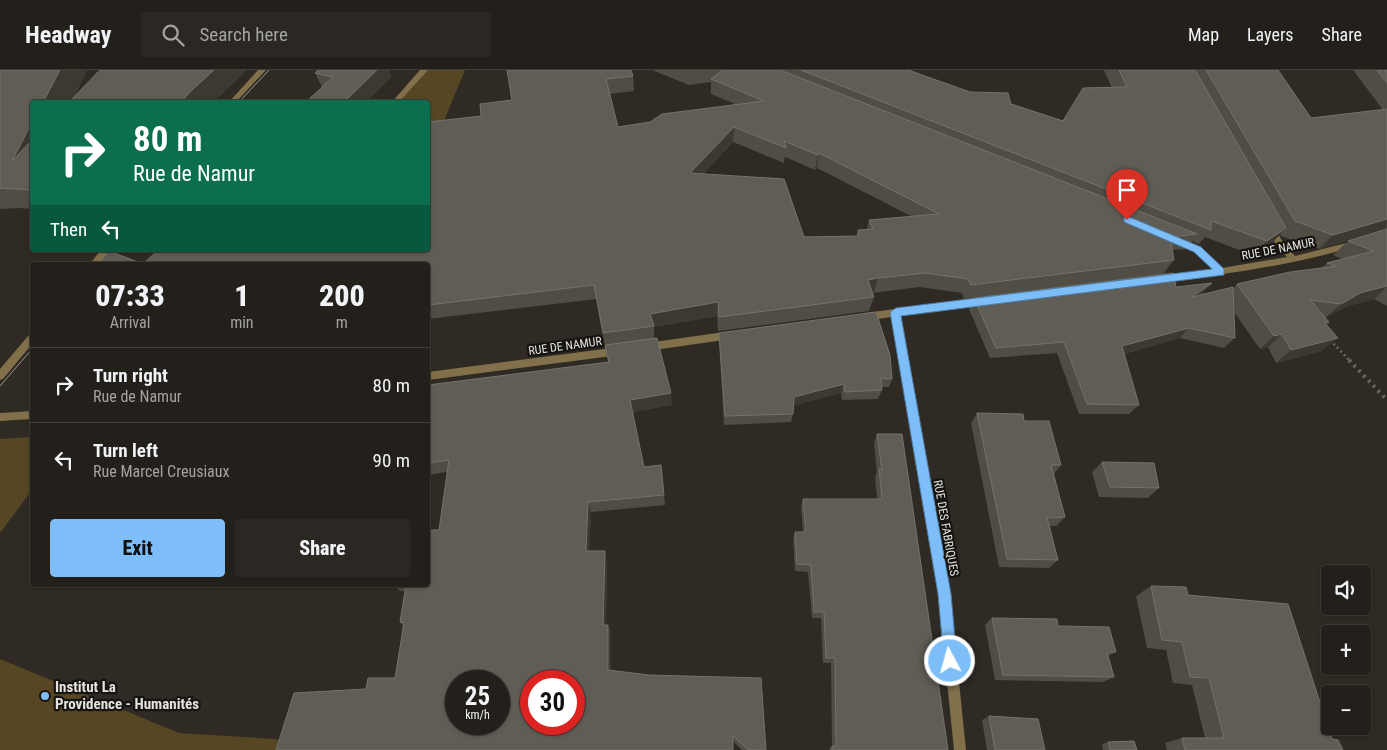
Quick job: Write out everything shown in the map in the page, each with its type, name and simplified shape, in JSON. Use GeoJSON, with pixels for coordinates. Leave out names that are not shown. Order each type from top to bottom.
{"type":"FeatureCollection","features":[{"type":"Feature","properties":{"kind":"street"},"geometry":{"type":"LineString","coordinates":[[234,100],[262,70]]}},
{"type":"Feature","properties":{"kind":"street"},"geometry":{"type":"LineString","coordinates":[[397,100],[424,70]]}},
{"type":"Feature","properties":{"kind":"street"},"geometry":{"type":"LineString","coordinates":[[1264,215],[1278,241],[1293,259]]}},
{"type":"Feature","properties":{"kind":"street"},"geometry":{"type":"LineString","coordinates":[[1172,237],[1198,250],[1221,272]]}},
{"type":"Feature","properties":{"kind":"street","name":"RUE DE NAMUR"},"geometry":{"type":"LineString","coordinates":[[1156,280],[1221,272],[1321,254],[1365,240]]}},
{"type":"Feature","properties":{"kind":"street"},"geometry":{"type":"LineString","coordinates":[[96,262],[104,252]]}},
{"type":"Feature","properties":{"kind":"street"},"geometry":{"type":"LineString","coordinates":[[856,318],[992,300]]}},
{"type":"Feature","properties":{"kind":"street","name":"RUE DES FABRIQUES"},"geometry":{"type":"LineString","coordinates":[[896,312],[944,594],[960,750]]}},
{"type":"Feature","properties":{"kind":"street","name":"RUE DE NAMUR"},"geometry":{"type":"LineString","coordinates":[[430,376],[739,334]]}},
{"type":"Feature","properties":{"kind":"street"},"geometry":{"type":"LineString","coordinates":[[0,376],[30,340]]}},
{"type":"Feature","properties":{"kind":"street"},"geometry":{"type":"LineString","coordinates":[[0,417],[30,415]]}},
{"type":"Feature","properties":{"kind":"path"},"geometry":{"type":"LineString","coordinates":[[1327,337],[1387,400]]}},
{"type":"Feature","properties":{"kind":"shaded area"},"geometry":{"type":"Polygon","coordinates":[[[425,70],[465,70],[441,128],[430,131],[430,100],[396,100],[425,70]]]}},
{"type":"Feature","properties":{"kind":"shaded area"},"geometry":{"type":"Polygon","coordinates":[[[30,437],[30,493],[0,533],[0,439],[30,437]]]}},
{"type":"Feature","properties":{"kind":"shaded area","name":"Institut La Providence - Humanités"},"geometry":{"type":"Polygon","coordinates":[[[0,659],[179,733],[306,741],[303,750],[0,750],[0,659]]]}},
{"type":"Feature","properties":{"kind":"building"},"geometry":{"type":"Polygon","coordinates":[[[0,70],[60,70],[44,100],[30,100],[30,126],[12,161],[30,142],[30,190],[0,188],[0,70]]]}},
{"type":"Feature","properties":{"kind":"building"},"geometry":{"type":"Polygon","coordinates":[[[100,70],[214,70],[183,100],[71,100],[100,70]]]}},
{"type":"Feature","properties":{"kind":"building"},"geometry":{"type":"Polygon","coordinates":[[[318,70],[377,70],[346,100],[308,100],[333,77],[315,73],[318,70]]]}},
{"type":"Feature","properties":{"kind":"building"},"geometry":{"type":"Polygon","coordinates":[[[507,70],[631,70],[633,76],[606,79],[618,127],[650,122],[662,114],[764,101],[711,79],[723,70],[780,70],[1197,234],[1170,237],[1174,260],[971,285],[968,279],[926,273],[878,278],[868,280],[874,297],[719,317],[718,302],[650,314],[654,326],[603,333],[594,285],[430,305],[430,262],[145,262],[156,252],[430,252],[430,122],[481,116],[480,104],[512,100],[507,70]],[[734,127],[690,173],[784,179],[804,237],[859,236],[858,230],[873,229],[869,220],[939,214],[819,153],[818,155],[784,141],[786,148],[734,127]]]}},
{"type":"Feature","properties":{"kind":"building"},"geometry":{"type":"Polygon","coordinates":[[[801,70],[908,70],[970,92],[1008,93],[1011,104],[1063,121],[1083,88],[1127,87],[1119,70],[1195,70],[1286,228],[1267,241],[1211,221],[1211,230],[801,70]]]}},
{"type":"Feature","properties":{"kind":"building"},"geometry":{"type":"Polygon","coordinates":[[[1206,70],[1278,70],[1311,118],[1387,109],[1387,219],[1333,235],[1295,221],[1206,70]]]}},
{"type":"Feature","properties":{"kind":"building"},"geometry":{"type":"Polygon","coordinates":[[[1377,70],[1387,70],[1387,83],[1377,70]]]}},
{"type":"Feature","properties":{"kind":"building"},"geometry":{"type":"Polygon","coordinates":[[[1387,229],[1387,286],[1360,293],[1341,304],[1310,300],[1329,322],[1325,323],[1338,338],[1291,350],[1282,334],[1274,336],[1237,284],[1290,272],[1337,266],[1327,263],[1374,251],[1348,241],[1387,229]]]}},
{"type":"Feature","properties":{"kind":"building"},"geometry":{"type":"Polygon","coordinates":[[[108,252],[138,262],[100,262],[108,252]]]}},
{"type":"Feature","properties":{"kind":"building"},"geometry":{"type":"Polygon","coordinates":[[[1173,273],[1176,287],[1212,283],[1192,297],[1233,287],[1235,338],[1189,328],[1122,346],[1139,405],[1087,404],[1064,342],[996,348],[974,298],[1173,273]]]}},
{"type":"Feature","properties":{"kind":"building"},"geometry":{"type":"Polygon","coordinates":[[[876,312],[890,355],[892,379],[881,378],[882,390],[845,392],[844,384],[794,397],[793,414],[725,416],[719,333],[876,312]]]}},
{"type":"Feature","properties":{"kind":"building"},"geometry":{"type":"Polygon","coordinates":[[[657,338],[671,393],[630,400],[644,467],[661,465],[664,495],[588,502],[586,551],[605,551],[603,625],[608,625],[608,670],[649,675],[761,678],[766,750],[748,750],[733,736],[733,750],[276,750],[294,693],[366,689],[368,678],[395,678],[404,623],[400,622],[406,587],[430,587],[430,530],[439,530],[449,460],[430,463],[430,385],[609,362],[605,345],[657,338]]]}},
{"type":"Feature","properties":{"kind":"building"},"geometry":{"type":"Polygon","coordinates":[[[977,413],[1023,414],[1024,421],[1049,421],[1061,465],[1051,465],[1065,517],[1047,518],[1058,560],[1007,559],[977,413]]]}},
{"type":"Feature","properties":{"kind":"building"},"geometry":{"type":"Polygon","coordinates":[[[877,434],[902,434],[948,750],[832,750],[832,746],[836,746],[835,658],[826,658],[824,612],[814,612],[811,565],[797,564],[795,532],[806,532],[803,499],[882,499],[879,469],[882,470],[877,434]]]}},
{"type":"Feature","properties":{"kind":"building"},"geometry":{"type":"Polygon","coordinates":[[[1102,462],[1154,463],[1159,488],[1110,487],[1102,462]]]}},
{"type":"Feature","properties":{"kind":"building"},"geometry":{"type":"Polygon","coordinates":[[[1151,586],[1186,587],[1188,595],[1288,604],[1321,705],[1321,735],[1331,735],[1332,739],[1338,740],[1343,750],[1185,750],[1182,738],[1224,738],[1209,678],[1190,677],[1182,642],[1162,640],[1151,586]]]}},
{"type":"Feature","properties":{"kind":"building"},"geometry":{"type":"Polygon","coordinates":[[[992,618],[1057,619],[1058,626],[1109,627],[1116,652],[1107,652],[1114,677],[1003,675],[992,618]]]}},
{"type":"Feature","properties":{"kind":"building"},"geometry":{"type":"Polygon","coordinates":[[[989,716],[1038,719],[1045,750],[995,750],[989,716]]]}},
{"type":"Feature","properties":{"kind":"building"},"geometry":{"type":"Polygon","coordinates":[[[1134,741],[1137,750],[1110,750],[1108,742],[1134,741]]]}},
{"type":"Feature","properties":{"kind":"tram line"},"geometry":{"type":"LineString","coordinates":[[241,100],[269,70]]}},
{"type":"Feature","properties":{"kind":"tram line"},"geometry":{"type":"LineString","coordinates":[[105,262],[113,252]]}},
{"type":"Feature","properties":{"kind":"tram line"},"geometry":{"type":"LineString","coordinates":[[0,386],[30,351]]}},
{"type":"Feature","properties":{"kind":"place","name":"Institut La Providence - Humanités"},"geometry":{"type":"Point","coordinates":[45,696]}},
{"type":"Feature","properties":{"kind":"route"},"geometry":{"type":"LineString","coordinates":[[950,661],[944,594],[896,312],[1221,272],[1198,250],[1181,241],[1127,220]]}}]}
